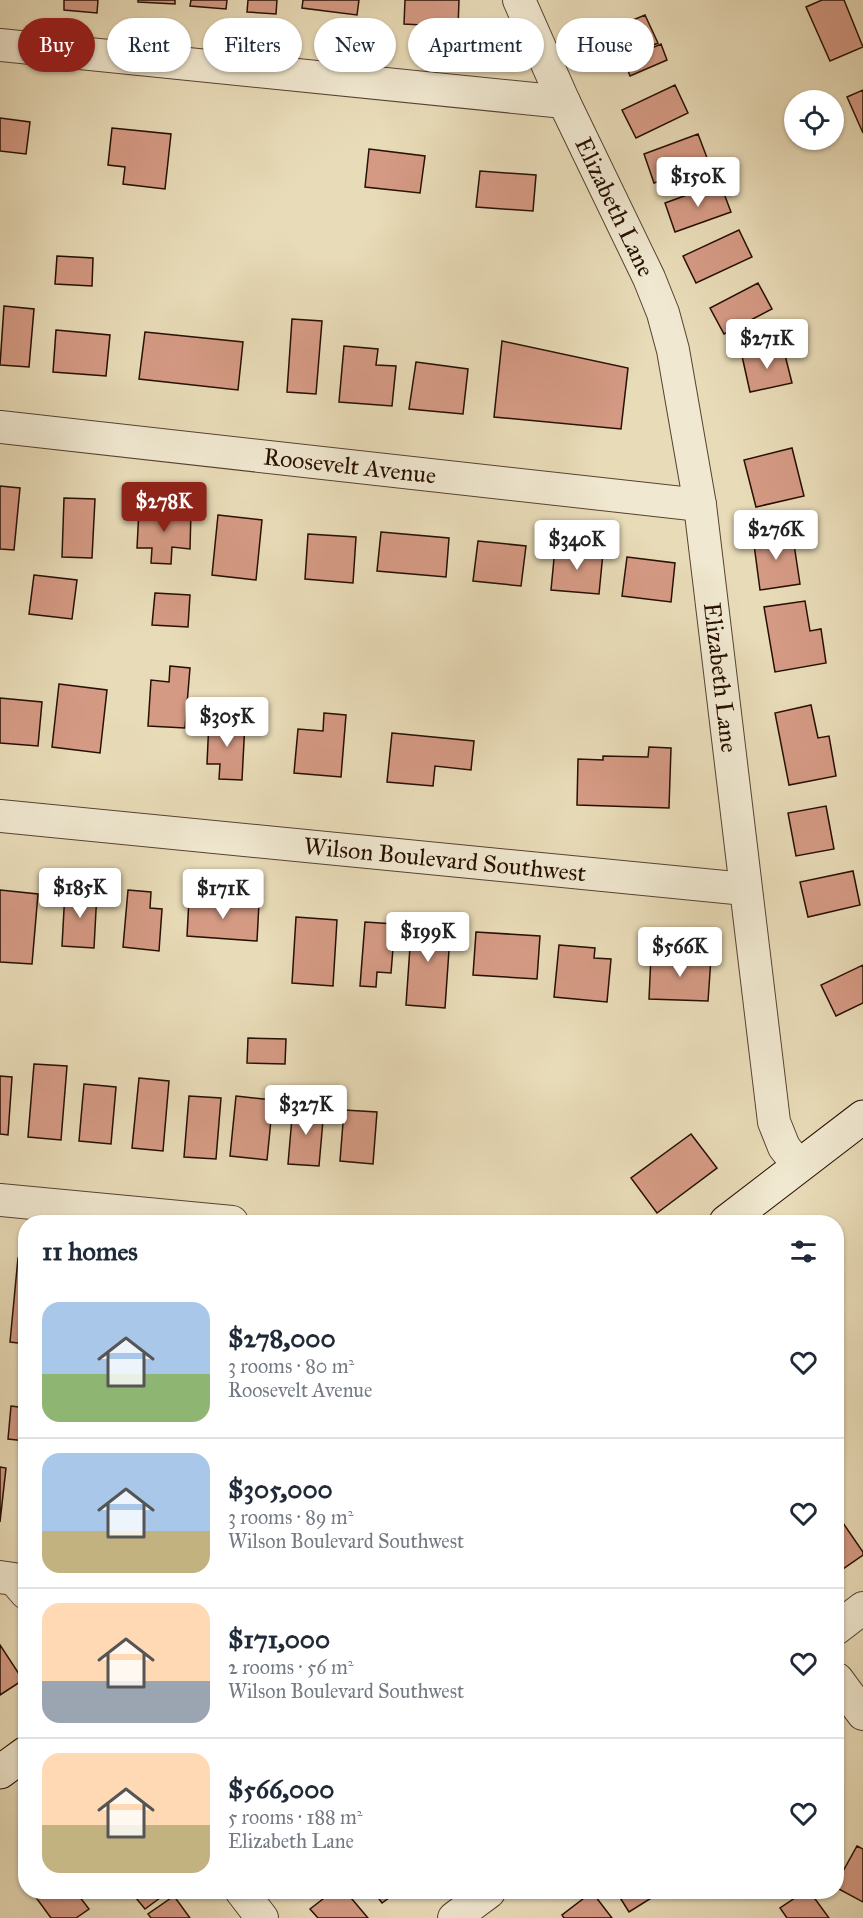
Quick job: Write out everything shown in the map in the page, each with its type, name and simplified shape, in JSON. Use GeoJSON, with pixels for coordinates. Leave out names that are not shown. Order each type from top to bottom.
{"type":"FeatureCollection","features":[{"type":"Feature","properties":{"kind":"street","name":"Elizabeth Lane"},"geometry":{"type":"LineString","coordinates":[[519,0],[564,102],[649,278],[663,313],[673,350],[700,505],[774,1122],[784,1147],[799,1166]]}},
{"type":"Feature","properties":{"kind":"street"},"geometry":{"type":"LineString","coordinates":[[0,45],[564,102]]}},
{"type":"Feature","properties":{"kind":"street","name":"Roosevelt Avenue"},"geometry":{"type":"LineString","coordinates":[[0,428],[700,505]]}},
{"type":"Feature","properties":{"kind":"street","name":"Wilson Boulevard Southwest"},"geometry":{"type":"LineString","coordinates":[[0,816],[745,889]]}},
{"type":"Feature","properties":{"kind":"street"},"geometry":{"type":"LineString","coordinates":[[735,1215],[863,1117]]}},
{"type":"Feature","properties":{"kind":"street"},"geometry":{"type":"LineString","coordinates":[[0,1200],[158,1215]]}},
{"type":"Feature","properties":{"kind":"street"},"geometry":{"type":"LineString","coordinates":[[0,1577],[14,1579],[18,1584]]}},
{"type":"Feature","properties":{"kind":"street"},"geometry":{"type":"LineString","coordinates":[[844,1623],[863,1608]]}},
{"type":"Feature","properties":{"kind":"street"},"geometry":{"type":"LineString","coordinates":[[844,1688],[863,1714]]}},
{"type":"Feature","properties":{"kind":"street"},"geometry":{"type":"LineString","coordinates":[[0,1772],[18,1759]]}},
{"type":"Feature","properties":{"kind":"street"},"geometry":{"type":"LineString","coordinates":[[247,1899],[262,1918]]}},
{"type":"Feature","properties":{"kind":"street"},"geometry":{"type":"LineString","coordinates":[[454,1918],[480,1899]]}},
{"type":"Feature","properties":{"kind":"building"},"geometry":{"type":"Polygon","coordinates":[[[64,0],[98,0],[97,13],[64,10],[64,0]]]}},
{"type":"Feature","properties":{"kind":"building"},"geometry":{"type":"Polygon","coordinates":[[[138,0],[175,0],[175,4],[138,2],[138,0]]]}},
{"type":"Feature","properties":{"kind":"building"},"geometry":{"type":"Polygon","coordinates":[[[191,0],[227,0],[226,9],[190,6],[191,0]]]}},
{"type":"Feature","properties":{"kind":"building"},"geometry":{"type":"Polygon","coordinates":[[[248,0],[277,0],[276,14],[247,12],[248,0]]]}},
{"type":"Feature","properties":{"kind":"building"},"geometry":{"type":"Polygon","coordinates":[[[303,0],[359,0],[357,15],[302,8],[303,0]]]}},
{"type":"Feature","properties":{"kind":"building"},"geometry":{"type":"Polygon","coordinates":[[[405,0],[459,0],[458,18],[408,18],[408,24],[404,24],[405,0]]]}},
{"type":"Feature","properties":{"kind":"building"},"geometry":{"type":"Polygon","coordinates":[[[822,0],[844,0],[863,47],[830,61],[806,7],[822,0]]]}},
{"type":"Feature","properties":{"kind":"building"},"geometry":{"type":"Polygon","coordinates":[[[661,44],[667,60],[654,66],[654,47],[661,44]]]}},
{"type":"Feature","properties":{"kind":"building"},"geometry":{"type":"Polygon","coordinates":[[[675,85],[688,113],[636,138],[622,110],[675,85]]]}},
{"type":"Feature","properties":{"kind":"building"},"geometry":{"type":"Polygon","coordinates":[[[863,90],[863,133],[847,97],[863,90]]]}},
{"type":"Feature","properties":{"kind":"building"},"geometry":{"type":"Polygon","coordinates":[[[0,118],[30,122],[26,154],[0,151],[0,118]]]}},
{"type":"Feature","properties":{"kind":"building"},"geometry":{"type":"Polygon","coordinates":[[[112,128],[171,134],[165,189],[123,184],[125,167],[108,165],[112,128]]]}},
{"type":"Feature","properties":{"kind":"building"},"geometry":{"type":"Polygon","coordinates":[[[698,134],[709,163],[654,183],[644,154],[698,134]]]}},
{"type":"Feature","properties":{"kind":"building"},"geometry":{"type":"Polygon","coordinates":[[[369,149],[425,156],[420,193],[365,187],[369,149]]]}},
{"type":"Feature","properties":{"kind":"building"},"geometry":{"type":"Polygon","coordinates":[[[480,171],[536,175],[533,211],[476,207],[480,171]]]}},
{"type":"Feature","properties":{"kind":"building"},"geometry":{"type":"Polygon","coordinates":[[[720,183],[731,212],[675,232],[665,203],[720,183]]]}},
{"type":"Feature","properties":{"kind":"building"},"geometry":{"type":"Polygon","coordinates":[[[739,230],[752,257],[696,283],[683,256],[739,230]]]}},
{"type":"Feature","properties":{"kind":"building"},"geometry":{"type":"Polygon","coordinates":[[[57,256],[93,258],[92,286],[55,284],[57,256]]]}},
{"type":"Feature","properties":{"kind":"building"},"geometry":{"type":"Polygon","coordinates":[[[758,283],[772,309],[724,334],[710,308],[758,283]]]}},
{"type":"Feature","properties":{"kind":"building"},"geometry":{"type":"Polygon","coordinates":[[[4,306],[34,309],[29,367],[0,365],[4,306]]]}},
{"type":"Feature","properties":{"kind":"building"},"geometry":{"type":"Polygon","coordinates":[[[292,319],[322,321],[316,394],[287,392],[292,319]]]}},
{"type":"Feature","properties":{"kind":"building"},"geometry":{"type":"Polygon","coordinates":[[[56,330],[110,335],[106,376],[53,372],[56,330]]]}},
{"type":"Feature","properties":{"kind":"building"},"geometry":{"type":"Polygon","coordinates":[[[145,332],[243,342],[238,390],[139,379],[145,332]]]}},
{"type":"Feature","properties":{"kind":"building"},"geometry":{"type":"Polygon","coordinates":[[[502,341],[628,368],[621,429],[494,417],[502,341]]]}},
{"type":"Feature","properties":{"kind":"building"},"geometry":{"type":"Polygon","coordinates":[[[344,346],[378,349],[376,365],[396,366],[392,406],[339,402],[344,346]]]}},
{"type":"Feature","properties":{"kind":"building"},"geometry":{"type":"Polygon","coordinates":[[[783,347],[792,383],[750,392],[742,356],[783,347]]]}},
{"type":"Feature","properties":{"kind":"building"},"geometry":{"type":"Polygon","coordinates":[[[416,362],[468,369],[463,414],[409,409],[416,362]]]}},
{"type":"Feature","properties":{"kind":"building"},"geometry":{"type":"Polygon","coordinates":[[[792,448],[804,496],[756,507],[744,460],[792,448]]]}},
{"type":"Feature","properties":{"kind":"building"},"geometry":{"type":"Polygon","coordinates":[[[0,486],[20,488],[14,550],[0,549],[0,486]]]}},
{"type":"Feature","properties":{"kind":"building"},"geometry":{"type":"Polygon","coordinates":[[[64,498],[95,499],[92,558],[62,557],[64,498]]]}},
{"type":"Feature","properties":{"kind":"building"},"geometry":{"type":"Polygon","coordinates":[[[139,509],[191,511],[190,549],[172,547],[171,564],[151,563],[152,548],[137,548],[139,509]]]}},
{"type":"Feature","properties":{"kind":"building"},"geometry":{"type":"Polygon","coordinates":[[[218,515],[262,520],[256,580],[212,575],[218,515]]]}},
{"type":"Feature","properties":{"kind":"building"},"geometry":{"type":"Polygon","coordinates":[[[792,531],[800,584],[760,590],[753,537],[792,531]]]}},
{"type":"Feature","properties":{"kind":"building"},"geometry":{"type":"Polygon","coordinates":[[[381,532],[449,538],[446,577],[377,571],[381,532]]]}},
{"type":"Feature","properties":{"kind":"building"},"geometry":{"type":"Polygon","coordinates":[[[308,534],[356,537],[353,583],[305,579],[308,534]]]}},
{"type":"Feature","properties":{"kind":"building"},"geometry":{"type":"Polygon","coordinates":[[[478,541],[526,546],[521,586],[473,581],[478,541]]]}},
{"type":"Feature","properties":{"kind":"building"},"geometry":{"type":"Polygon","coordinates":[[[555,548],[603,553],[599,594],[551,590],[555,548]]]}},
{"type":"Feature","properties":{"kind":"building"},"geometry":{"type":"Polygon","coordinates":[[[627,557],[675,563],[671,602],[622,596],[627,557]]]}},
{"type":"Feature","properties":{"kind":"building"},"geometry":{"type":"Polygon","coordinates":[[[34,575],[77,580],[72,619],[29,614],[34,575]]]}},
{"type":"Feature","properties":{"kind":"building"},"geometry":{"type":"Polygon","coordinates":[[[155,593],[190,595],[188,627],[152,625],[155,593]]]}},
{"type":"Feature","properties":{"kind":"building"},"geometry":{"type":"Polygon","coordinates":[[[805,601],[810,631],[821,629],[826,663],[775,672],[764,607],[805,601]]]}},
{"type":"Feature","properties":{"kind":"building"},"geometry":{"type":"Polygon","coordinates":[[[170,666],[190,668],[185,728],[148,726],[151,680],[169,682],[170,666]]]}},
{"type":"Feature","properties":{"kind":"building"},"geometry":{"type":"Polygon","coordinates":[[[59,684],[107,690],[100,753],[52,747],[59,684]]]}},
{"type":"Feature","properties":{"kind":"building"},"geometry":{"type":"Polygon","coordinates":[[[0,698],[42,702],[38,746],[0,743],[0,698]]]}},
{"type":"Feature","properties":{"kind":"building"},"geometry":{"type":"Polygon","coordinates":[[[811,705],[818,738],[829,736],[836,776],[789,785],[775,713],[811,705]]]}},
{"type":"Feature","properties":{"kind":"building"},"geometry":{"type":"Polygon","coordinates":[[[324,713],[346,715],[341,777],[294,773],[298,729],[323,731],[324,713]]]}},
{"type":"Feature","properties":{"kind":"building"},"geometry":{"type":"Polygon","coordinates":[[[209,720],[245,722],[242,780],[219,779],[220,764],[207,764],[209,720]]]}},
{"type":"Feature","properties":{"kind":"building"},"geometry":{"type":"Polygon","coordinates":[[[392,733],[474,741],[471,770],[435,766],[433,786],[387,782],[392,733]]]}},
{"type":"Feature","properties":{"kind":"building"},"geometry":{"type":"Polygon","coordinates":[[[649,747],[671,748],[669,808],[577,805],[578,759],[603,760],[603,756],[648,757],[649,747]]]}},
{"type":"Feature","properties":{"kind":"building"},"geometry":{"type":"Polygon","coordinates":[[[826,806],[834,849],[796,856],[788,813],[826,806]]]}},
{"type":"Feature","properties":{"kind":"building"},"geometry":{"type":"Polygon","coordinates":[[[853,871],[860,905],[808,917],[800,882],[853,871]]]}},
{"type":"Feature","properties":{"kind":"building"},"geometry":{"type":"Polygon","coordinates":[[[0,890],[38,894],[32,964],[0,962],[0,890]]]}},
{"type":"Feature","properties":{"kind":"building"},"geometry":{"type":"Polygon","coordinates":[[[128,890],[151,892],[150,908],[162,909],[159,951],[123,947],[128,890]]]}},
{"type":"Feature","properties":{"kind":"building"},"geometry":{"type":"Polygon","coordinates":[[[65,891],[97,892],[94,948],[62,946],[65,891]]]}},
{"type":"Feature","properties":{"kind":"building"},"geometry":{"type":"Polygon","coordinates":[[[189,899],[259,903],[257,941],[187,936],[189,899]]]}},
{"type":"Feature","properties":{"kind":"building"},"geometry":{"type":"Polygon","coordinates":[[[296,917],[337,920],[333,986],[292,983],[296,917]]]}},
{"type":"Feature","properties":{"kind":"building"},"geometry":{"type":"Polygon","coordinates":[[[412,918],[451,921],[445,1008],[406,1005],[412,918]]]}},
{"type":"Feature","properties":{"kind":"building"},"geometry":{"type":"Polygon","coordinates":[[[365,922],[395,924],[391,973],[377,972],[376,987],[360,986],[365,922]]]}},
{"type":"Feature","properties":{"kind":"building"},"geometry":{"type":"Polygon","coordinates":[[[476,932],[540,936],[537,979],[473,975],[476,932]]]}},
{"type":"Feature","properties":{"kind":"building"},"geometry":{"type":"Polygon","coordinates":[[[559,945],[595,948],[594,958],[611,959],[607,1002],[554,997],[559,945]]]}},
{"type":"Feature","properties":{"kind":"building"},"geometry":{"type":"Polygon","coordinates":[[[651,955],[711,958],[708,1001],[649,999],[651,955]]]}},
{"type":"Feature","properties":{"kind":"building"},"geometry":{"type":"Polygon","coordinates":[[[863,965],[863,1003],[836,1016],[821,985],[863,965]]]}},
{"type":"Feature","properties":{"kind":"building"},"geometry":{"type":"Polygon","coordinates":[[[248,1038],[286,1039],[285,1064],[247,1063],[248,1038]]]}},
{"type":"Feature","properties":{"kind":"building"},"geometry":{"type":"Polygon","coordinates":[[[34,1064],[67,1066],[61,1140],[28,1137],[34,1064]]]}},
{"type":"Feature","properties":{"kind":"building"},"geometry":{"type":"Polygon","coordinates":[[[0,1076],[12,1077],[8,1135],[0,1134],[0,1076]]]}},
{"type":"Feature","properties":{"kind":"building"},"geometry":{"type":"Polygon","coordinates":[[[139,1078],[169,1081],[163,1151],[132,1148],[139,1078]]]}},
{"type":"Feature","properties":{"kind":"building"},"geometry":{"type":"Polygon","coordinates":[[[84,1084],[116,1087],[111,1144],[79,1141],[84,1084]]]}},
{"type":"Feature","properties":{"kind":"building"},"geometry":{"type":"Polygon","coordinates":[[[189,1096],[221,1098],[216,1159],[184,1157],[189,1096]]]}},
{"type":"Feature","properties":{"kind":"building"},"geometry":{"type":"Polygon","coordinates":[[[236,1096],[273,1100],[267,1160],[230,1156],[236,1096]]]}},
{"type":"Feature","properties":{"kind":"building"},"geometry":{"type":"Polygon","coordinates":[[[293,1106],[324,1109],[319,1166],[288,1164],[293,1106]]]}},
{"type":"Feature","properties":{"kind":"building"},"geometry":{"type":"Polygon","coordinates":[[[344,1110],[377,1112],[373,1164],[340,1161],[344,1110]]]}},
{"type":"Feature","properties":{"kind":"building"},"geometry":{"type":"Polygon","coordinates":[[[691,1134],[717,1168],[657,1213],[631,1178],[691,1134]]]}},
{"type":"Feature","properties":{"kind":"building"},"geometry":{"type":"Polygon","coordinates":[[[18,1258],[18,1343],[10,1342],[18,1258]]]}},
{"type":"Feature","properties":{"kind":"building"},"geometry":{"type":"Polygon","coordinates":[[[11,1406],[18,1407],[18,1440],[8,1439],[11,1406]]]}},
{"type":"Feature","properties":{"kind":"building"},"geometry":{"type":"Polygon","coordinates":[[[0,1467],[6,1468],[0,1522],[0,1467]]]}},
{"type":"Feature","properties":{"kind":"building"},"geometry":{"type":"Polygon","coordinates":[[[844,1524],[863,1552],[863,1555],[844,1568],[844,1524]]]}},
{"type":"Feature","properties":{"kind":"building"},"geometry":{"type":"Polygon","coordinates":[[[0,1645],[18,1672],[18,1683],[0,1695],[0,1645]]]}},
{"type":"Feature","properties":{"kind":"building"},"geometry":{"type":"Polygon","coordinates":[[[857,1846],[863,1849],[863,1902],[844,1892],[844,1869],[857,1846]]]}},
{"type":"Feature","properties":{"kind":"building"},"geometry":{"type":"Polygon","coordinates":[[[37,1899],[81,1899],[89,1909],[76,1918],[51,1918],[37,1899]]]}},
{"type":"Feature","properties":{"kind":"building"},"geometry":{"type":"Polygon","coordinates":[[[137,1899],[159,1899],[145,1909],[137,1899]]]}},
{"type":"Feature","properties":{"kind":"building"},"geometry":{"type":"Polygon","coordinates":[[[170,1899],[176,1899],[190,1918],[151,1918],[148,1914],[170,1899]]]}},
{"type":"Feature","properties":{"kind":"building"},"geometry":{"type":"Polygon","coordinates":[[[323,1899],[352,1899],[368,1918],[318,1918],[310,1909],[323,1899]]]}},
{"type":"Feature","properties":{"kind":"building"},"geometry":{"type":"Polygon","coordinates":[[[583,1899],[597,1899],[612,1918],[564,1918],[562,1915],[583,1899]]]}},
{"type":"Feature","properties":{"kind":"building"},"geometry":{"type":"Polygon","coordinates":[[[621,1899],[650,1899],[629,1912],[621,1899]]]}},
{"type":"Feature","properties":{"kind":"building"},"geometry":{"type":"Polygon","coordinates":[[[794,1899],[815,1899],[829,1918],[787,1918],[780,1908],[794,1899]]]}}]}
